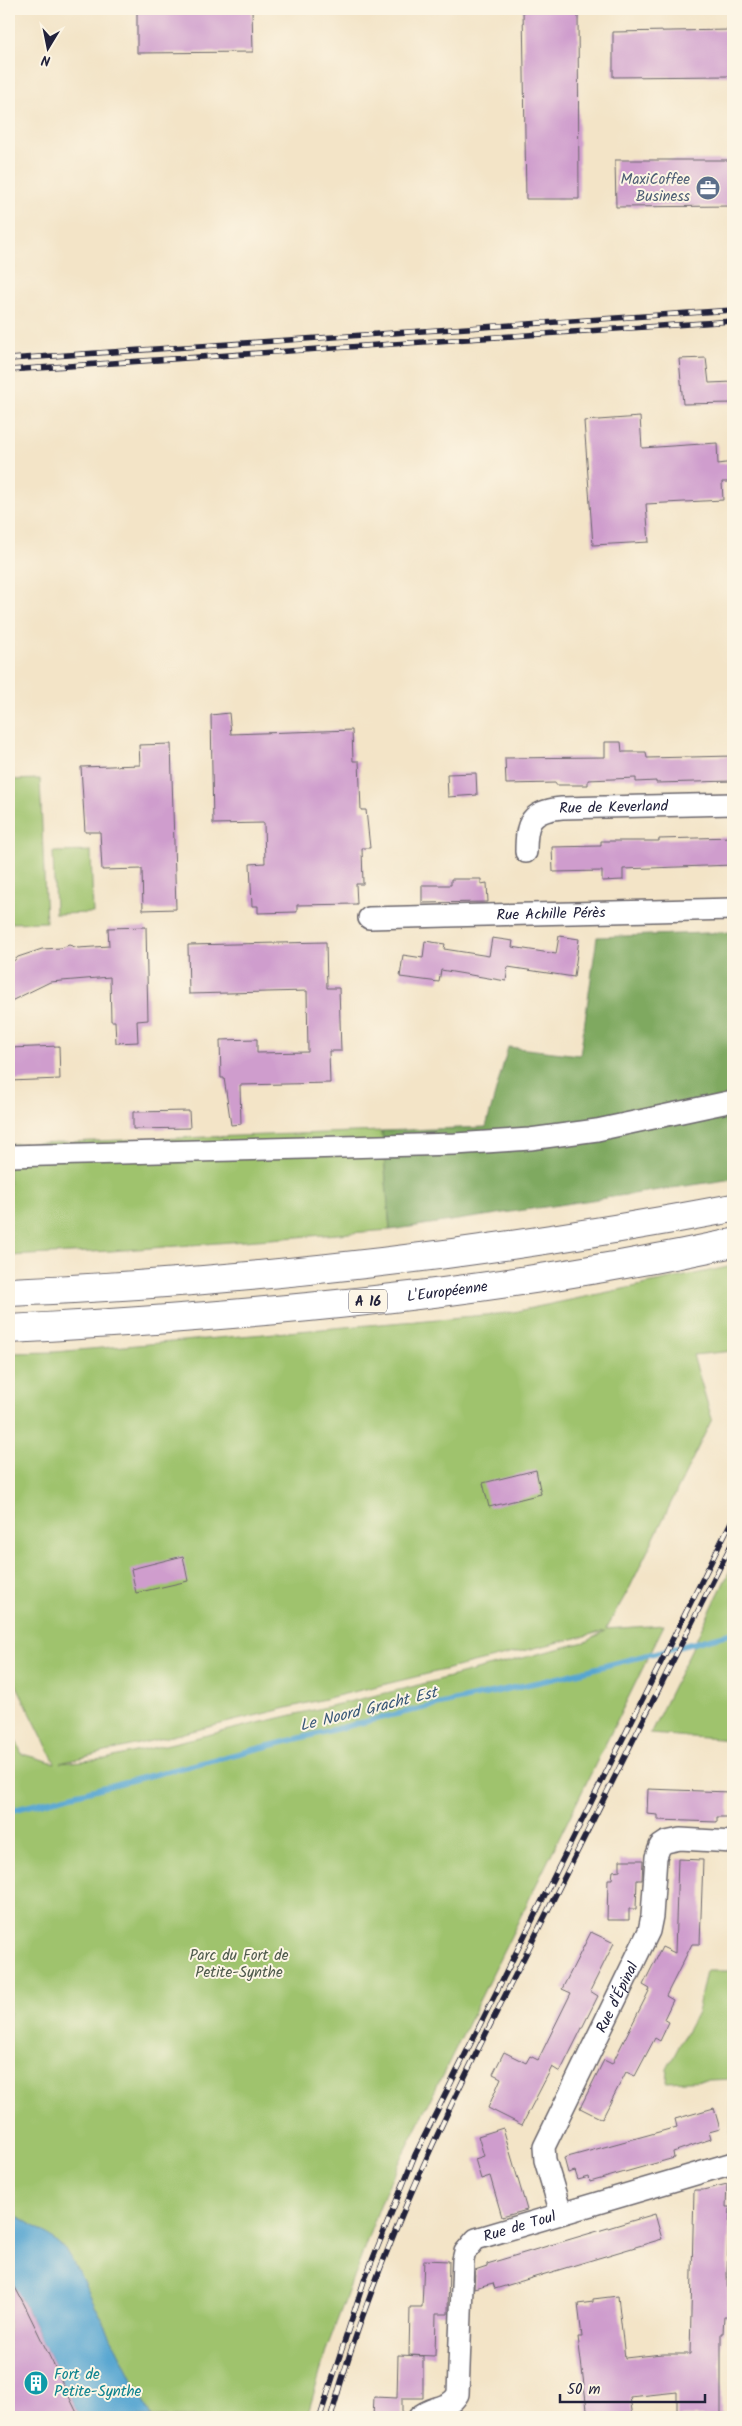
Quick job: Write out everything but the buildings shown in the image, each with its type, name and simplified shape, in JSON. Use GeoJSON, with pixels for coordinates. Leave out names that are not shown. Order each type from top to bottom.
{"type":"FeatureCollection","features":[{"type":"Feature","properties":{"kind":"highway"},"geometry":{"type":"LineString","coordinates":[[9,1292],[178,1282],[391,1261],[544,1240],[729,1208]]}},
{"type":"Feature","properties":{"kind":"highway","name":"L'Européenne"},"geometry":{"type":"LineString","coordinates":[[9,1329],[192,1318],[377,1300],[527,1280],[729,1244]]}},
{"type":"Feature","properties":{"kind":"street","name":"Rue de Keverland"},"geometry":{"type":"LineString","coordinates":[[526,852],[527,830],[530,821],[534,816],[548,810],[562,808],[733,804]]}},
{"type":"Feature","properties":{"kind":"street","name":"Rue Achille Pérès"},"geometry":{"type":"LineString","coordinates":[[369,918],[733,909]]}},
{"type":"Feature","properties":{"kind":"street"},"geometry":{"type":"LineString","coordinates":[[9,1156],[455,1144],[530,1139],[597,1130],[733,1102]]}},
{"type":"Feature","properties":{"kind":"street","name":"Rue d'Épinal"},"geometry":{"type":"LineString","coordinates":[[561,2213],[545,2160],[544,2148],[649,1931],[658,1851],[666,1842],[680,1839],[733,1842]]}},
{"type":"Feature","properties":{"kind":"street","name":"Rue de Toul"},"geometry":{"type":"LineString","coordinates":[[419,2417],[429,2409],[447,2405],[458,2394],[463,2260],[470,2246],[482,2236],[733,2164]]}},
{"type":"Feature","properties":{"kind":"green space"},"geometry":{"type":"Polygon","coordinates":[[[40,779],[46,922],[9,923],[9,780],[40,779]]]}},
{"type":"Feature","properties":{"kind":"green space"},"geometry":{"type":"Polygon","coordinates":[[[91,851],[93,913],[55,914],[53,852],[91,851]]]}},
{"type":"Feature","properties":{"kind":"green space"},"geometry":{"type":"Polygon","coordinates":[[[733,932],[733,1179],[390,1230],[382,1131],[486,1127],[508,1047],[580,1055],[597,937],[733,932]]]}},
{"type":"Feature","properties":{"kind":"green space"},"geometry":{"type":"Polygon","coordinates":[[[382,1131],[390,1230],[111,1251],[9,1256],[9,1144],[382,1131]]]}},
{"type":"Feature","properties":{"kind":"green space","name":"Parc du Fort de Petite-Synthe"},"geometry":{"type":"Polygon","coordinates":[[[733,1266],[733,1351],[693,1355],[712,1419],[630,1587],[606,1629],[664,1625],[385,2192],[327,2348],[307,2417],[9,2417],[9,1726],[22,1754],[55,1763],[9,1670],[9,1353],[55,1352],[508,1313],[733,1266]],[[605,1631],[60,1763],[105,1759],[407,1688],[588,1641],[605,1631]]]}},
{"type":"Feature","properties":{"kind":"green space"},"geometry":{"type":"Polygon","coordinates":[[[733,1564],[733,1740],[650,1734],[733,1564]]]}},
{"type":"Feature","properties":{"kind":"green space"},"geometry":{"type":"Polygon","coordinates":[[[706,1971],[733,1971],[733,2147],[730,2147],[732,2079],[666,2082],[667,2069],[697,2012],[706,1971]]]}},
{"type":"Feature","properties":{"kind":"water"},"geometry":{"type":"Polygon","coordinates":[[[9,2211],[46,2233],[65,2249],[79,2273],[151,2417],[79,2417],[24,2304],[20,2297],[9,2289],[9,2211]]]}},
{"type":"Feature","properties":{"kind":"waterway","name":"Le Noord Gracht Est"},"geometry":{"type":"LineString","coordinates":[[9,1811],[384,1717],[561,1677],[733,1633]]}},
{"type":"Feature","properties":{"kind":"railway"},"geometry":{"type":"LineString","coordinates":[[9,359],[733,310]]}},
{"type":"Feature","properties":{"kind":"railway"},"geometry":{"type":"LineString","coordinates":[[9,370],[733,321]]}},
{"type":"Feature","properties":{"kind":"railway"},"geometry":{"type":"LineString","coordinates":[[320,2417],[365,2278],[415,2155],[733,1518]]}},
{"type":"Feature","properties":{"kind":"railway"},"geometry":{"type":"LineString","coordinates":[[331,2417],[371,2292],[395,2232],[448,2112],[733,1541]]}},
{"type":"Feature","properties":{"kind":"place","name":"MaxiCoffee Business"},"geometry":{"type":"Point","coordinates":[708,188]}},
{"type":"Feature","properties":{"kind":"place","name":"Fort de Petite-Synthe"},"geometry":{"type":"Point","coordinates":[36,2383]}}]}
